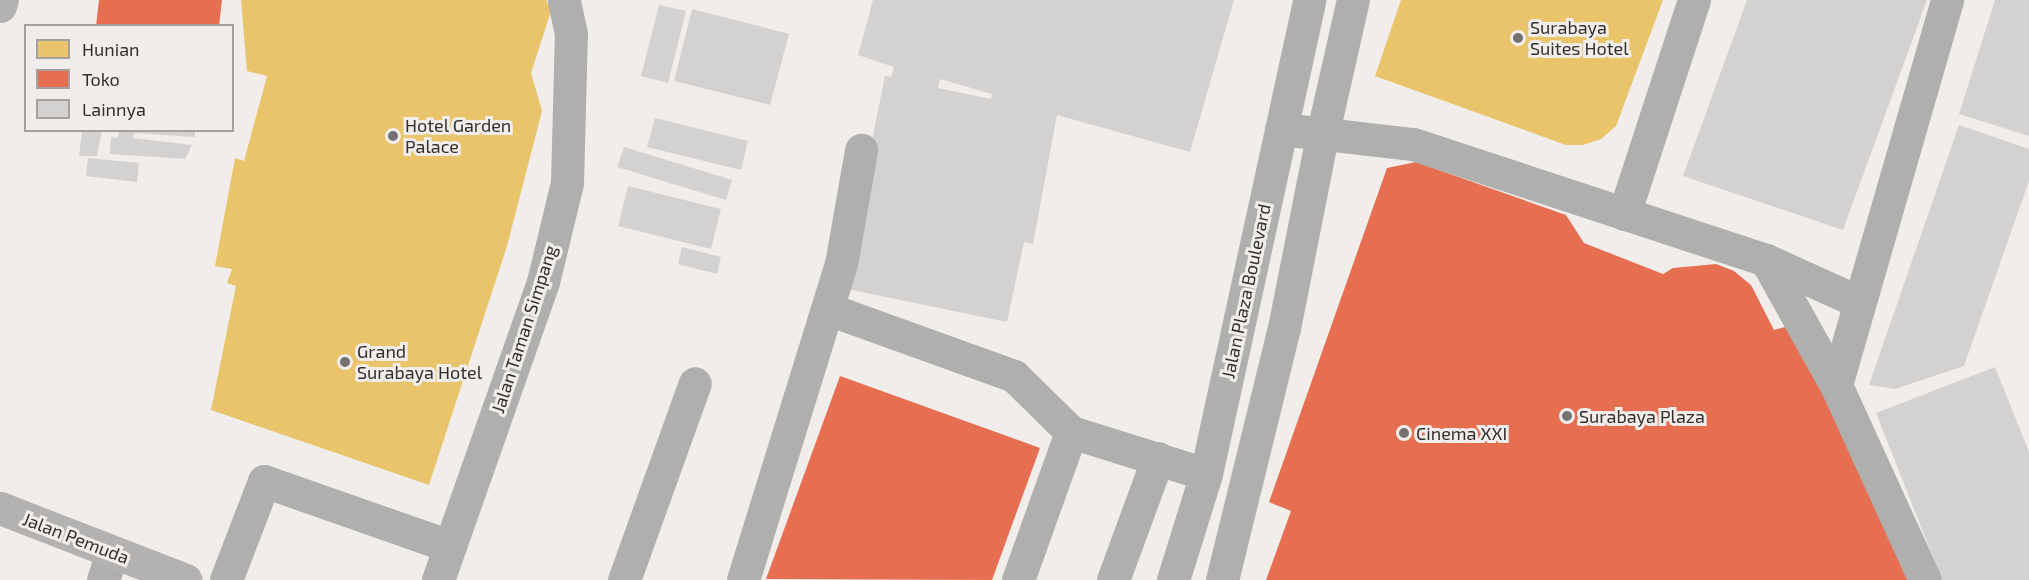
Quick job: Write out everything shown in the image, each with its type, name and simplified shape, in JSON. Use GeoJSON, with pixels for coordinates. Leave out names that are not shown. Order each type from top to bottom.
{"type":"FeatureCollection","features":[{"type":"Feature","properties":{"kind":"main road"},"geometry":{"type":"LineString","coordinates":[[0,6],[2,0]]}},
{"type":"Feature","properties":{"kind":"main road","name":"Jalan Pemuda"},"geometry":{"type":"LineString","coordinates":[[0,508],[107,566],[186,580]]}},
{"type":"Feature","properties":{"kind":"street","name":"Jalan Taman Simpang"},"geometry":{"type":"LineString","coordinates":[[438,580],[543,282],[567,183],[571,34],[564,0]]}},
{"type":"Feature","properties":{"kind":"street","name":"Jalan Plaza Boulevard"},"geometry":{"type":"LineString","coordinates":[[1173,580],[1206,474],[1309,0]]}},
{"type":"Feature","properties":{"kind":"street"},"geometry":{"type":"LineString","coordinates":[[1624,214],[1694,0]]}},
{"type":"Feature","properties":{"kind":"street"},"geometry":{"type":"LineString","coordinates":[[1836,385],[1947,0]]}},
{"type":"Feature","properties":{"kind":"street"},"geometry":{"type":"LineString","coordinates":[[1222,580],[1284,328],[1322,136],[1354,2]]}},
{"type":"Feature","properties":{"kind":"street"},"geometry":{"type":"LineString","coordinates":[[1281,129],[1322,136],[1413,144],[1766,260],[1860,302]]}},
{"type":"Feature","properties":{"kind":"street"},"geometry":{"type":"LineString","coordinates":[[743,580],[841,264],[861,150]]}},
{"type":"Feature","properties":{"kind":"street"},"geometry":{"type":"LineString","coordinates":[[1766,260],[1836,385],[1925,580]]}},
{"type":"Feature","properties":{"kind":"street"},"geometry":{"type":"LineString","coordinates":[[828,309],[1014,376],[1071,432],[1206,474]]}},
{"type":"Feature","properties":{"kind":"street"},"geometry":{"type":"LineString","coordinates":[[624,580],[695,383]]}},
{"type":"Feature","properties":{"kind":"street"},"geometry":{"type":"LineString","coordinates":[[1018,580],[1071,432]]}},
{"type":"Feature","properties":{"kind":"street"},"geometry":{"type":"LineString","coordinates":[[1113,580],[1158,458]]}},
{"type":"Feature","properties":{"kind":"street"},"geometry":{"type":"LineString","coordinates":[[226,580],[264,481],[450,546]]}},
{"type":"Feature","properties":{"kind":"building: Hunian"},"geometry":{"type":"Polygon","coordinates":[[[241,0],[546,0],[551,11],[531,73],[542,111],[507,246],[429,485],[211,410],[236,286],[227,283],[232,269],[215,266],[235,158],[244,161],[267,76],[247,71],[241,0]]]}},
{"type":"Feature","properties":{"kind":"building: Hunian","name":"Surabaya Suites Hotel"},"geometry":{"type":"Polygon","coordinates":[[[1401,0],[1663,0],[1616,126],[1601,139],[1583,145],[1566,145],[1375,76],[1401,0]]]}},
{"type":"Feature","properties":{"kind":"building: Toko"},"geometry":{"type":"Polygon","coordinates":[[[99,0],[222,0],[219,24],[96,24],[99,0]]]}},
{"type":"Feature","properties":{"kind":"building: Toko","name":"Surabaya Plaza"},"geometry":{"type":"Polygon","coordinates":[[[1416,162],[1566,215],[1584,243],[1663,274],[1673,268],[1716,264],[1734,271],[1751,285],[1774,330],[1792,325],[1911,580],[1266,580],[1291,511],[1269,502],[1387,168],[1416,162]]]}},
{"type":"Feature","properties":{"kind":"building: Toko"},"geometry":{"type":"Polygon","coordinates":[[[840,376],[1040,448],[992,580],[766,579],[840,376]]]}},
{"type":"Feature","properties":{"kind":"building: Lainnya"},"geometry":{"type":"Polygon","coordinates":[[[873,0],[1234,0],[1190,152],[1057,115],[1033,244],[1024,242],[1007,322],[842,288],[885,76],[891,77],[894,67],[858,55],[873,0]],[[940,79],[938,88],[991,99],[992,94],[940,79]]]}},
{"type":"Feature","properties":{"kind":"building: Lainnya"},"geometry":{"type":"Polygon","coordinates":[[[1747,0],[1927,0],[1843,230],[1683,176],[1747,0]]]}},
{"type":"Feature","properties":{"kind":"building: Lainnya"},"geometry":{"type":"Polygon","coordinates":[[[1995,0],[2029,0],[2029,136],[1959,114],[1995,0]]]}},
{"type":"Feature","properties":{"kind":"building: Lainnya"},"geometry":{"type":"Polygon","coordinates":[[[659,5],[686,11],[668,83],[641,76],[659,5]]]}},
{"type":"Feature","properties":{"kind":"building: Lainnya"},"geometry":{"type":"Polygon","coordinates":[[[692,9],[789,34],[770,105],[674,81],[692,9]]]}},
{"type":"Feature","properties":{"kind":"building: Lainnya"},"geometry":{"type":"Polygon","coordinates":[[[655,118],[748,141],[741,170],[647,147],[655,118]]]}},
{"type":"Feature","properties":{"kind":"building: Lainnya"},"geometry":{"type":"Polygon","coordinates":[[[1959,125],[2029,149],[2029,181],[1964,366],[1895,389],[1869,385],[1959,125]]]}},
{"type":"Feature","properties":{"kind":"building: Lainnya"},"geometry":{"type":"Polygon","coordinates":[[[82,132],[102,132],[97,156],[79,156],[82,132]]]}},
{"type":"Feature","properties":{"kind":"building: Lainnya"},"geometry":{"type":"Polygon","coordinates":[[[117,132],[195,132],[195,137],[134,133],[133,138],[192,145],[185,159],[110,154],[111,137],[118,138],[117,132]]]}},
{"type":"Feature","properties":{"kind":"building: Lainnya"},"geometry":{"type":"Polygon","coordinates":[[[624,147],[732,180],[726,200],[617,167],[624,147]]]}},
{"type":"Feature","properties":{"kind":"building: Lainnya"},"geometry":{"type":"Polygon","coordinates":[[[88,158],[139,163],[137,182],[86,176],[88,158]]]}},
{"type":"Feature","properties":{"kind":"building: Lainnya"},"geometry":{"type":"Polygon","coordinates":[[[628,186],[721,209],[711,249],[618,226],[628,186]]]}},
{"type":"Feature","properties":{"kind":"building: Lainnya"},"geometry":{"type":"Polygon","coordinates":[[[682,247],[721,257],[717,274],[678,264],[682,247]]]}},
{"type":"Feature","properties":{"kind":"building: Lainnya"},"geometry":{"type":"Polygon","coordinates":[[[1995,367],[2029,452],[2029,580],[1942,580],[1876,413],[1995,367]]]}},
{"type":"Feature","properties":{"kind":"place","name":"Surabaya Suites Hotel"},"geometry":{"type":"Point","coordinates":[1518,38]}},
{"type":"Feature","properties":{"kind":"place","name":"Hotel Garden Palace"},"geometry":{"type":"Point","coordinates":[393,136]}},
{"type":"Feature","properties":{"kind":"place","name":"Grand Surabaya Hotel"},"geometry":{"type":"Point","coordinates":[345,362]}},
{"type":"Feature","properties":{"kind":"place","name":"Surabaya Plaza"},"geometry":{"type":"Point","coordinates":[1567,416]}},
{"type":"Feature","properties":{"kind":"place","name":"Cinema XXI"},"geometry":{"type":"Point","coordinates":[1404,433]}}]}
